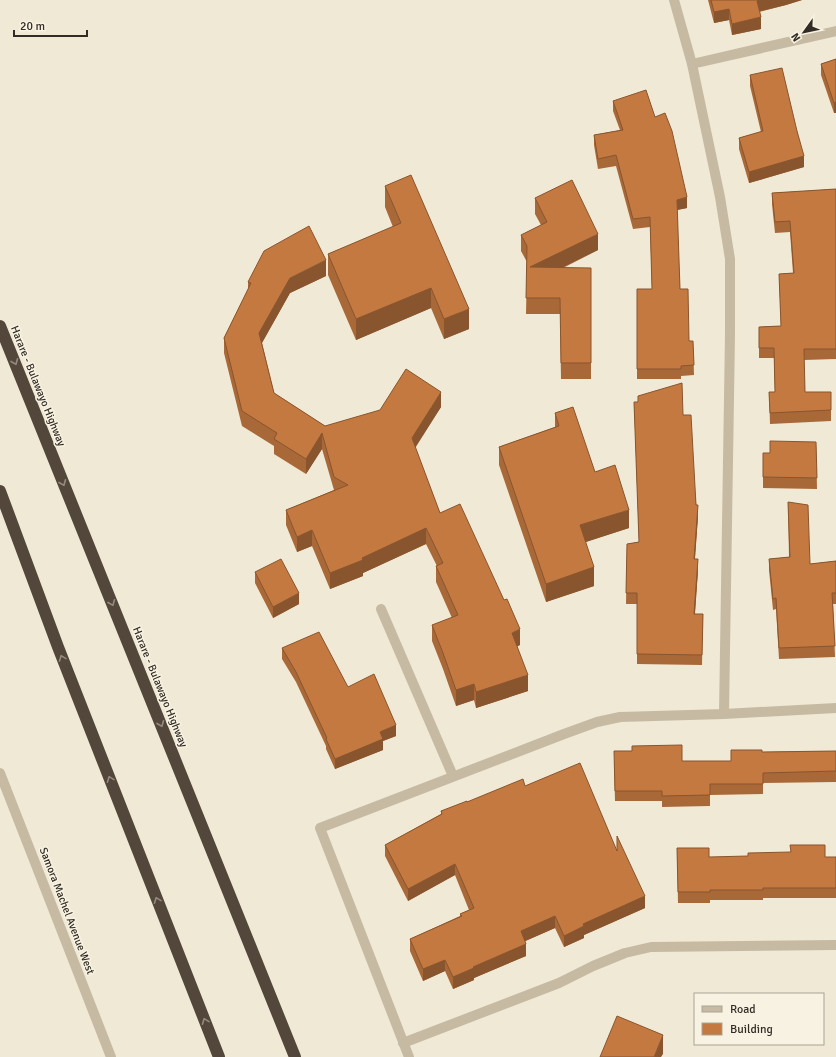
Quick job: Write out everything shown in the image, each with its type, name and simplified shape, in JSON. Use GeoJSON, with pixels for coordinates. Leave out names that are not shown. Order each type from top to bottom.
{"type":"FeatureCollection","features":[{"type":"Feature","properties":{"kind":"highway","name":"Harare - Bulawayo Highway"},"geometry":{"type":"LineString","coordinates":[[0,326],[295,1057]]}},
{"type":"Feature","properties":{"kind":"highway"},"geometry":{"type":"LineString","coordinates":[[0,491],[58,647],[219,1057]]}},
{"type":"Feature","properties":{"kind":"street"},"geometry":{"type":"LineString","coordinates":[[674,0],[692,64],[720,197],[730,259],[724,714]]}},
{"type":"Feature","properties":{"kind":"street"},"geometry":{"type":"LineString","coordinates":[[692,64],[836,31]]}},
{"type":"Feature","properties":{"kind":"street"},"geometry":{"type":"LineString","coordinates":[[381,609],[453,776]]}},
{"type":"Feature","properties":{"kind":"street"},"geometry":{"type":"LineString","coordinates":[[409,1057],[320,828],[597,722],[620,717],[724,714],[836,708]]}},
{"type":"Feature","properties":{"kind":"street","name":"Samora Machel Avenue West"},"geometry":{"type":"LineString","coordinates":[[0,774],[111,1057]]}},
{"type":"Feature","properties":{"kind":"street"},"geometry":{"type":"LineString","coordinates":[[403,1043],[559,983],[593,966],[625,953],[651,947],[836,944]]}},
{"type":"Feature","properties":{"kind":"building"},"geometry":{"type":"Polygon","coordinates":[[[711,0],[760,0],[757,1],[761,17],[732,24],[729,9],[714,12],[711,0]]]}},
{"type":"Feature","properties":{"kind":"building"},"geometry":{"type":"Polygon","coordinates":[[[836,59],[836,102],[834,103],[821,64],[836,59]]]}},
{"type":"Feature","properties":{"kind":"building"},"geometry":{"type":"Polygon","coordinates":[[[782,68],[804,156],[749,172],[739,138],[763,131],[750,75],[782,68]]]}},
{"type":"Feature","properties":{"kind":"building"},"geometry":{"type":"Polygon","coordinates":[[[646,90],[655,117],[665,113],[672,131],[687,197],[677,200],[680,289],[688,289],[689,341],[693,341],[694,365],[681,366],[681,369],[637,369],[637,289],[652,289],[650,217],[633,219],[616,155],[598,159],[594,135],[623,130],[613,101],[646,90]]]}},
{"type":"Feature","properties":{"kind":"building"},"geometry":{"type":"Polygon","coordinates":[[[411,175],[469,309],[444,319],[431,288],[356,319],[328,254],[401,223],[385,186],[411,175]]]}},
{"type":"Feature","properties":{"kind":"building"},"geometry":{"type":"Polygon","coordinates":[[[572,180],[598,234],[530,267],[591,268],[591,363],[561,363],[560,298],[526,298],[527,246],[521,235],[547,222],[535,198],[572,180]]]}},
{"type":"Feature","properties":{"kind":"building"},"geometry":{"type":"Polygon","coordinates":[[[836,189],[836,349],[804,349],[805,392],[831,392],[831,410],[770,413],[769,392],[775,392],[774,348],[759,348],[759,327],[781,326],[779,274],[794,273],[790,221],[775,222],[772,193],[836,189]]]}},
{"type":"Feature","properties":{"kind":"building"},"geometry":{"type":"Polygon","coordinates":[[[309,226],[326,260],[290,278],[259,333],[274,393],[325,426],[380,410],[406,369],[441,392],[412,438],[440,513],[460,504],[504,600],[507,599],[520,629],[512,633],[528,675],[476,692],[474,684],[456,690],[432,625],[458,615],[436,566],[443,563],[426,528],[362,558],[363,560],[330,573],[312,530],[297,537],[286,510],[348,485],[334,477],[322,433],[306,459],[274,439],[277,433],[242,411],[224,338],[251,283],[248,282],[264,251],[309,226]]]}},
{"type":"Feature","properties":{"kind":"building"},"geometry":{"type":"Polygon","coordinates":[[[682,383],[683,415],[691,415],[696,505],[698,505],[694,559],[698,559],[694,614],[703,614],[702,655],[637,654],[637,593],[626,593],[627,544],[639,542],[634,402],[638,402],[638,396],[682,383]]]}},
{"type":"Feature","properties":{"kind":"building"},"geometry":{"type":"Polygon","coordinates":[[[573,407],[595,472],[615,465],[629,510],[580,525],[594,567],[546,584],[499,447],[559,426],[555,413],[573,407]]]}},
{"type":"Feature","properties":{"kind":"building"},"geometry":{"type":"Polygon","coordinates":[[[770,441],[816,442],[817,478],[763,477],[763,453],[770,453],[770,441]]]}},
{"type":"Feature","properties":{"kind":"building"},"geometry":{"type":"Polygon","coordinates":[[[788,502],[808,505],[810,564],[836,561],[836,593],[832,593],[835,646],[779,648],[776,598],[773,599],[769,559],[790,557],[788,502]]]}},
{"type":"Feature","properties":{"kind":"building"},"geometry":{"type":"Polygon","coordinates":[[[281,559],[299,593],[273,607],[255,572],[281,559]]]}},
{"type":"Feature","properties":{"kind":"building"},"geometry":{"type":"Polygon","coordinates":[[[319,632],[348,687],[374,674],[396,725],[380,732],[383,739],[335,759],[326,739],[327,738],[296,672],[282,648],[319,632]]]}},
{"type":"Feature","properties":{"kind":"building"},"geometry":{"type":"Polygon","coordinates":[[[682,745],[682,761],[731,761],[731,750],[762,750],[762,752],[836,751],[836,771],[763,773],[763,784],[710,784],[710,795],[662,796],[662,791],[615,791],[614,751],[632,751],[632,746],[682,745]]]}},
{"type":"Feature","properties":{"kind":"building"},"geometry":{"type":"Polygon","coordinates":[[[580,763],[617,851],[617,836],[645,896],[583,924],[584,926],[564,936],[555,916],[521,931],[526,944],[453,977],[445,960],[423,969],[410,939],[462,916],[460,914],[474,908],[455,864],[408,889],[385,845],[442,814],[441,811],[523,779],[525,786],[580,763]]]}},
{"type":"Feature","properties":{"kind":"building"},"geometry":{"type":"Polygon","coordinates":[[[790,845],[825,845],[825,857],[836,857],[836,888],[763,888],[763,890],[710,890],[710,892],[678,892],[677,848],[709,848],[709,857],[748,856],[748,853],[791,852],[790,845]]]}},
{"type":"Feature","properties":{"kind":"building"},"geometry":{"type":"Polygon","coordinates":[[[617,1016],[663,1035],[654,1057],[600,1057],[617,1016]]]}}]}
